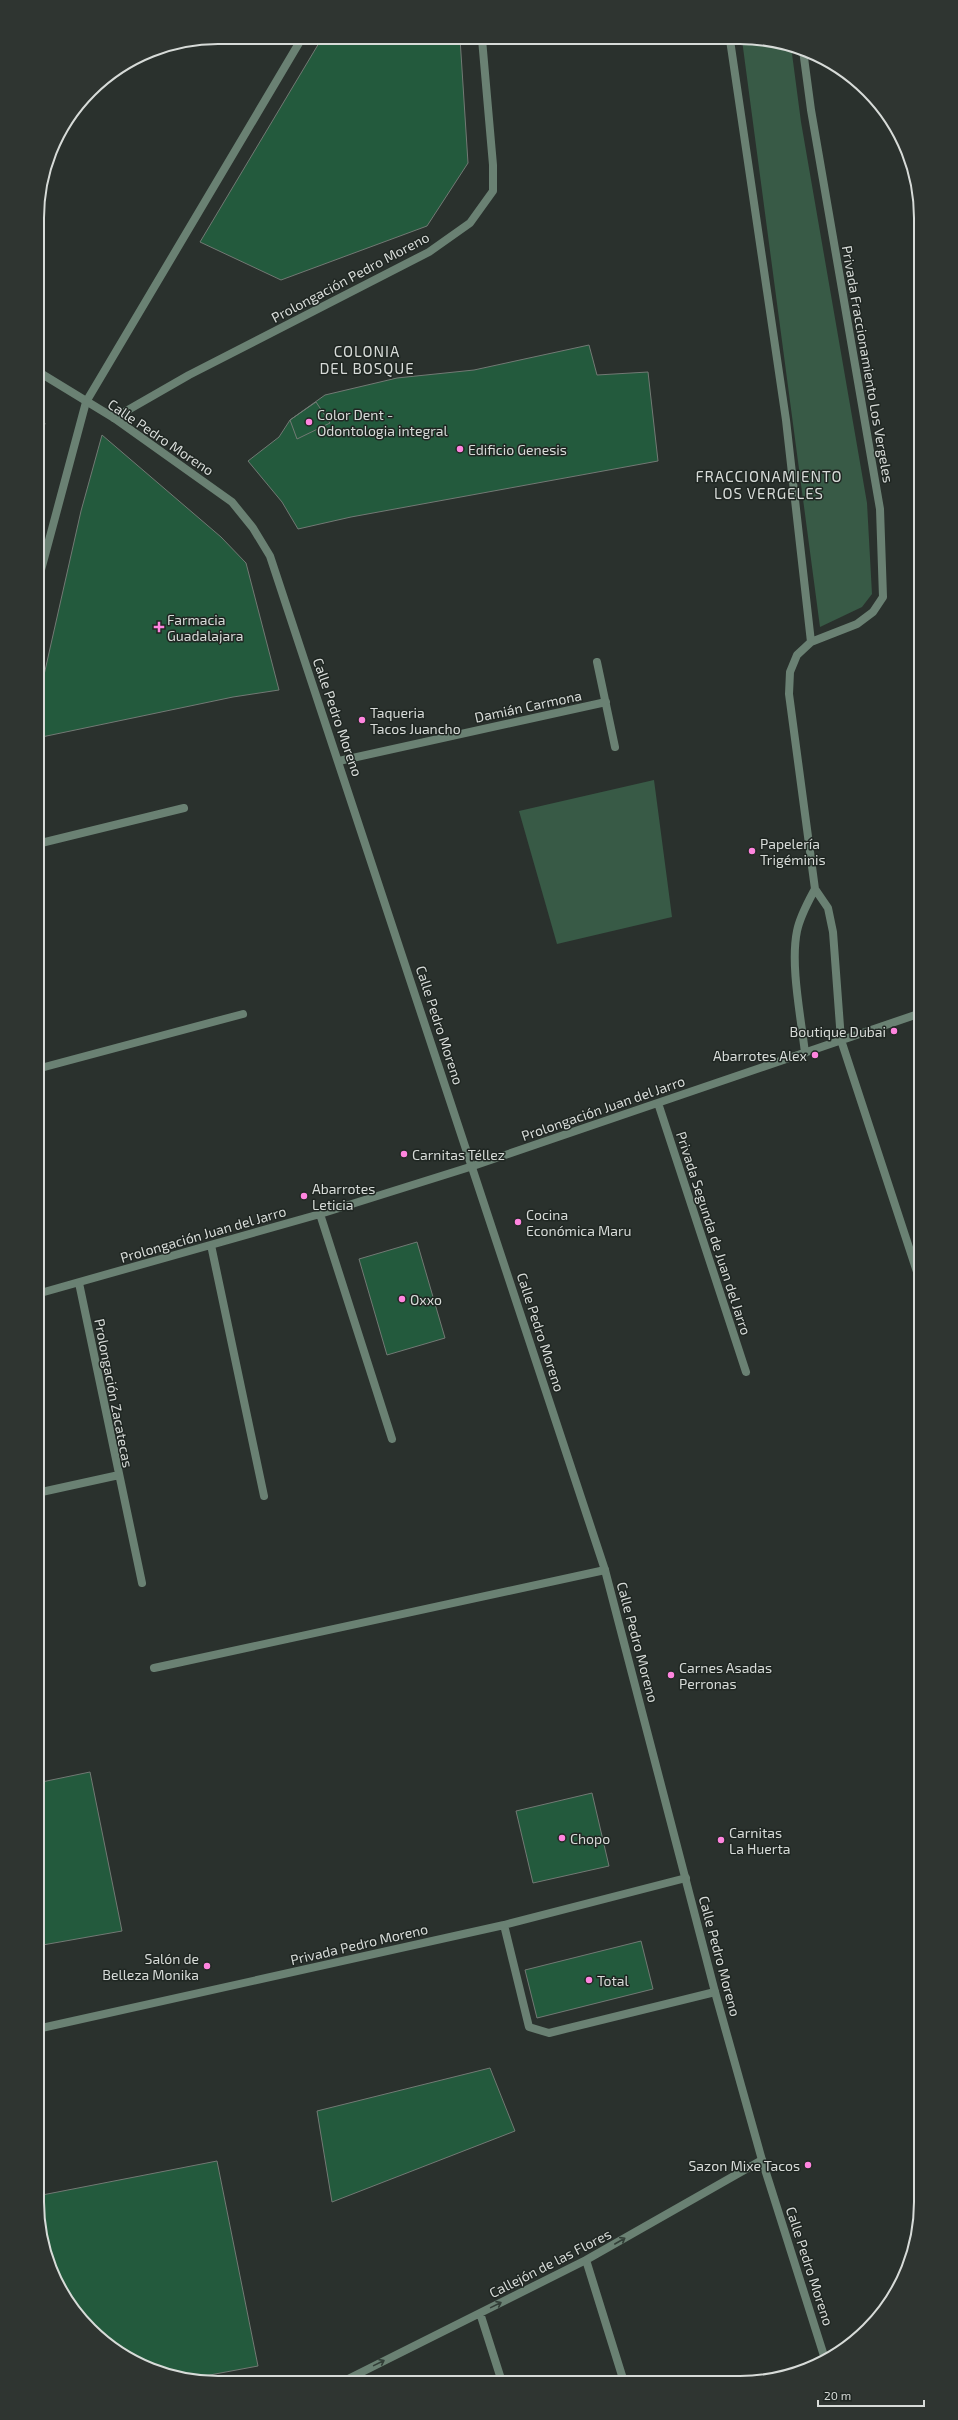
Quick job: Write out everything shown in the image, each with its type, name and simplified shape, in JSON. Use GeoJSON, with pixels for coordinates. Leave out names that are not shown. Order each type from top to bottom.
{"type":"FeatureCollection","features":[{"type":"Feature","properties":{"kind":"street"},"geometry":{"type":"LineString","coordinates":[[44,559],[86,402],[298,44]]}},
{"type":"Feature","properties":{"kind":"street","name":"Prolongación Pedro Moreno"},"geometry":{"type":"LineString","coordinates":[[114,418],[189,375],[429,252],[470,223],[493,191],[493,165],[482,44]]}},
{"type":"Feature","properties":{"kind":"street"},"geometry":{"type":"LineString","coordinates":[[731,44],[786,420],[810,642]]}},
{"type":"Feature","properties":{"kind":"street","name":"Privada Fraccionamiento Los Vergeles"},"geometry":{"type":"LineString","coordinates":[[804,56],[810,110],[880,509],[883,596],[873,612],[857,624],[810,642],[797,655],[790,672],[789,694],[816,889],[828,908],[833,932],[841,1040],[914,1263]]}},
{"type":"Feature","properties":{"kind":"street","name":"Calle Pedro Moreno"},"geometry":{"type":"LineString","coordinates":[[44,375],[114,418],[232,502],[253,528],[270,556],[473,1166],[605,1570],[715,1992],[762,2160],[824,2355]]}},
{"type":"Feature","properties":{"kind":"street"},"geometry":{"type":"LineString","coordinates":[[597,662],[615,746]]}},
{"type":"Feature","properties":{"kind":"street","name":"Damián Carmona"},"geometry":{"type":"LineString","coordinates":[[339,761],[606,702]]}},
{"type":"Feature","properties":{"kind":"street"},"geometry":{"type":"LineString","coordinates":[[44,842],[184,808]]}},
{"type":"Feature","properties":{"kind":"street"},"geometry":{"type":"LineString","coordinates":[[804,1053],[796,964],[797,931],[805,908],[816,889]]}},
{"type":"Feature","properties":{"kind":"street"},"geometry":{"type":"LineString","coordinates":[[44,1068],[243,1014]]}},
{"type":"Feature","properties":{"kind":"street","name":"Prolongación Juan del Jarro"},"geometry":{"type":"LineString","coordinates":[[44,1292],[320,1214],[473,1166],[914,1015]]}},
{"type":"Feature","properties":{"kind":"street","name":"Privada Segunda de Juan del Jarro"},"geometry":{"type":"LineString","coordinates":[[658,1103],[746,1372]]}},
{"type":"Feature","properties":{"kind":"street"},"geometry":{"type":"LineString","coordinates":[[320,1214],[392,1439]]}},
{"type":"Feature","properties":{"kind":"street"},"geometry":{"type":"LineString","coordinates":[[211,1245],[264,1496]]}},
{"type":"Feature","properties":{"kind":"street","name":"Prolongación Zacatecas"},"geometry":{"type":"LineString","coordinates":[[44,1491],[119,1475],[79,1283]]}},
{"type":"Feature","properties":{"kind":"street"},"geometry":{"type":"LineString","coordinates":[[119,1475],[142,1583]]}},
{"type":"Feature","properties":{"kind":"street"},"geometry":{"type":"LineString","coordinates":[[154,1668],[605,1570]]}},
{"type":"Feature","properties":{"kind":"street","name":"Privada Pedro Moreno"},"geometry":{"type":"LineString","coordinates":[[44,2027],[504,1925],[686,1878]]}},
{"type":"Feature","properties":{"kind":"street"},"geometry":{"type":"LineString","coordinates":[[504,1925],[530,2027],[549,2033],[715,1992]]}},
{"type":"Feature","properties":{"kind":"street","name":"Callejón de las Flores"},"geometry":{"type":"LineString","coordinates":[[354,2376],[586,2260],[762,2160]]}},
{"type":"Feature","properties":{"kind":"street"},"geometry":{"type":"LineString","coordinates":[[586,2260],[622,2376]]}},
{"type":"Feature","properties":{"kind":"street"},"geometry":{"type":"LineString","coordinates":[[480,2313],[500,2376]]}},
{"type":"Feature","properties":{"kind":"green space"},"geometry":{"type":"Polygon","coordinates":[[[743,44],[763,45],[792,52],[801,122],[867,503],[872,594],[862,607],[820,627],[743,44]]]}},
{"type":"Feature","properties":{"kind":"green space"},"geometry":{"type":"Polygon","coordinates":[[[654,780],[672,917],[557,944],[519,811],[654,780]]]}},
{"type":"Feature","properties":{"kind":"building"},"geometry":{"type":"Polygon","coordinates":[[[318,44],[460,44],[468,163],[427,226],[281,280],[200,242],[318,44]]]}},
{"type":"Feature","properties":{"kind":"building","name":"Edificio Genesis"},"geometry":{"type":"Polygon","coordinates":[[[589,345],[597,375],[648,372],[658,461],[351,517],[298,529],[282,502],[248,461],[279,437],[290,420],[325,395],[397,378],[474,370],[589,345]]]}},
{"type":"Feature","properties":{"kind":"building","name":"Color Dent - Odontologia integral"},"geometry":{"type":"Polygon","coordinates":[[[316,402],[330,423],[297,439],[290,420],[316,402]]]}},
{"type":"Feature","properties":{"kind":"building","name":"Farmacia Guadalajara"},"geometry":{"type":"Polygon","coordinates":[[[102,435],[221,537],[246,563],[279,690],[233,697],[44,737],[44,675],[81,511],[102,435]]]}},
{"type":"Feature","properties":{"kind":"building","name":"Oxxo"},"geometry":{"type":"Polygon","coordinates":[[[417,1242],[445,1338],[387,1355],[359,1259],[417,1242]]]}},
{"type":"Feature","properties":{"kind":"building"},"geometry":{"type":"Polygon","coordinates":[[[90,1772],[122,1931],[44,1945],[44,1782],[90,1772]]]}},
{"type":"Feature","properties":{"kind":"building","name":"Chopo"},"geometry":{"type":"Polygon","coordinates":[[[592,1793],[609,1866],[533,1883],[516,1811],[592,1793]]]}},
{"type":"Feature","properties":{"kind":"building","name":"Total"},"geometry":{"type":"Polygon","coordinates":[[[641,1941],[653,1989],[537,2018],[525,1970],[641,1941]]]}},
{"type":"Feature","properties":{"kind":"building"},"geometry":{"type":"Polygon","coordinates":[[[490,2068],[515,2131],[332,2202],[317,2111],[490,2068]]]}},
{"type":"Feature","properties":{"kind":"building"},"geometry":{"type":"Polygon","coordinates":[[[217,2161],[258,2366],[205,2376],[184,2373],[151,2363],[121,2347],[103,2333],[87,2317],[73,2299],[57,2269],[45,2225],[44,2195],[217,2161]]]}},
{"type":"Feature","properties":{"kind":"place","name":"Color Dent - Odontologia integral"},"geometry":{"type":"Point","coordinates":[309,422]}},
{"type":"Feature","properties":{"kind":"place","name":"Edificio Genesis"},"geometry":{"type":"Point","coordinates":[460,449]}},
{"type":"Feature","properties":{"kind":"place","name":"Farmacia Guadalajara"},"geometry":{"type":"Point","coordinates":[159,627]}},
{"type":"Feature","properties":{"kind":"place","name":"Taqueria Tacos Juancho"},"geometry":{"type":"Point","coordinates":[362,720]}},
{"type":"Feature","properties":{"kind":"place","name":"Papelería Trigéminis"},"geometry":{"type":"Point","coordinates":[752,851]}},
{"type":"Feature","properties":{"kind":"place","name":"Boutique Dubai"},"geometry":{"type":"Point","coordinates":[894,1031]}},
{"type":"Feature","properties":{"kind":"place","name":"Abarrotes Alex"},"geometry":{"type":"Point","coordinates":[815,1055]}},
{"type":"Feature","properties":{"kind":"place","name":"Carnitas Téllez"},"geometry":{"type":"Point","coordinates":[404,1154]}},
{"type":"Feature","properties":{"kind":"place","name":"Abarrotes Leticia"},"geometry":{"type":"Point","coordinates":[304,1196]}},
{"type":"Feature","properties":{"kind":"place","name":"Cocina Económica Maru"},"geometry":{"type":"Point","coordinates":[518,1222]}},
{"type":"Feature","properties":{"kind":"place","name":"Oxxo"},"geometry":{"type":"Point","coordinates":[402,1299]}},
{"type":"Feature","properties":{"kind":"place","name":"Carnes Asadas Perronas"},"geometry":{"type":"Point","coordinates":[671,1675]}},
{"type":"Feature","properties":{"kind":"place","name":"Chopo"},"geometry":{"type":"Point","coordinates":[562,1838]}},
{"type":"Feature","properties":{"kind":"place","name":"Carnitas La Huerta"},"geometry":{"type":"Point","coordinates":[721,1840]}},
{"type":"Feature","properties":{"kind":"place","name":"Salón de Belleza Monika"},"geometry":{"type":"Point","coordinates":[207,1966]}},
{"type":"Feature","properties":{"kind":"place","name":"Total"},"geometry":{"type":"Point","coordinates":[589,1980]}},
{"type":"Feature","properties":{"kind":"place","name":"Sazon Mixe Tacos"},"geometry":{"type":"Point","coordinates":[808,2165]}},
{"type":"Feature","properties":{"kind":"district","name":"COLONIA DEL BOSQUE"},"geometry":{"type":"Point","coordinates":[367,360]}},
{"type":"Feature","properties":{"kind":"district","name":"FRACCIONAMIENTO LOS VERGELES"},"geometry":{"type":"Point","coordinates":[769,484]}}]}
